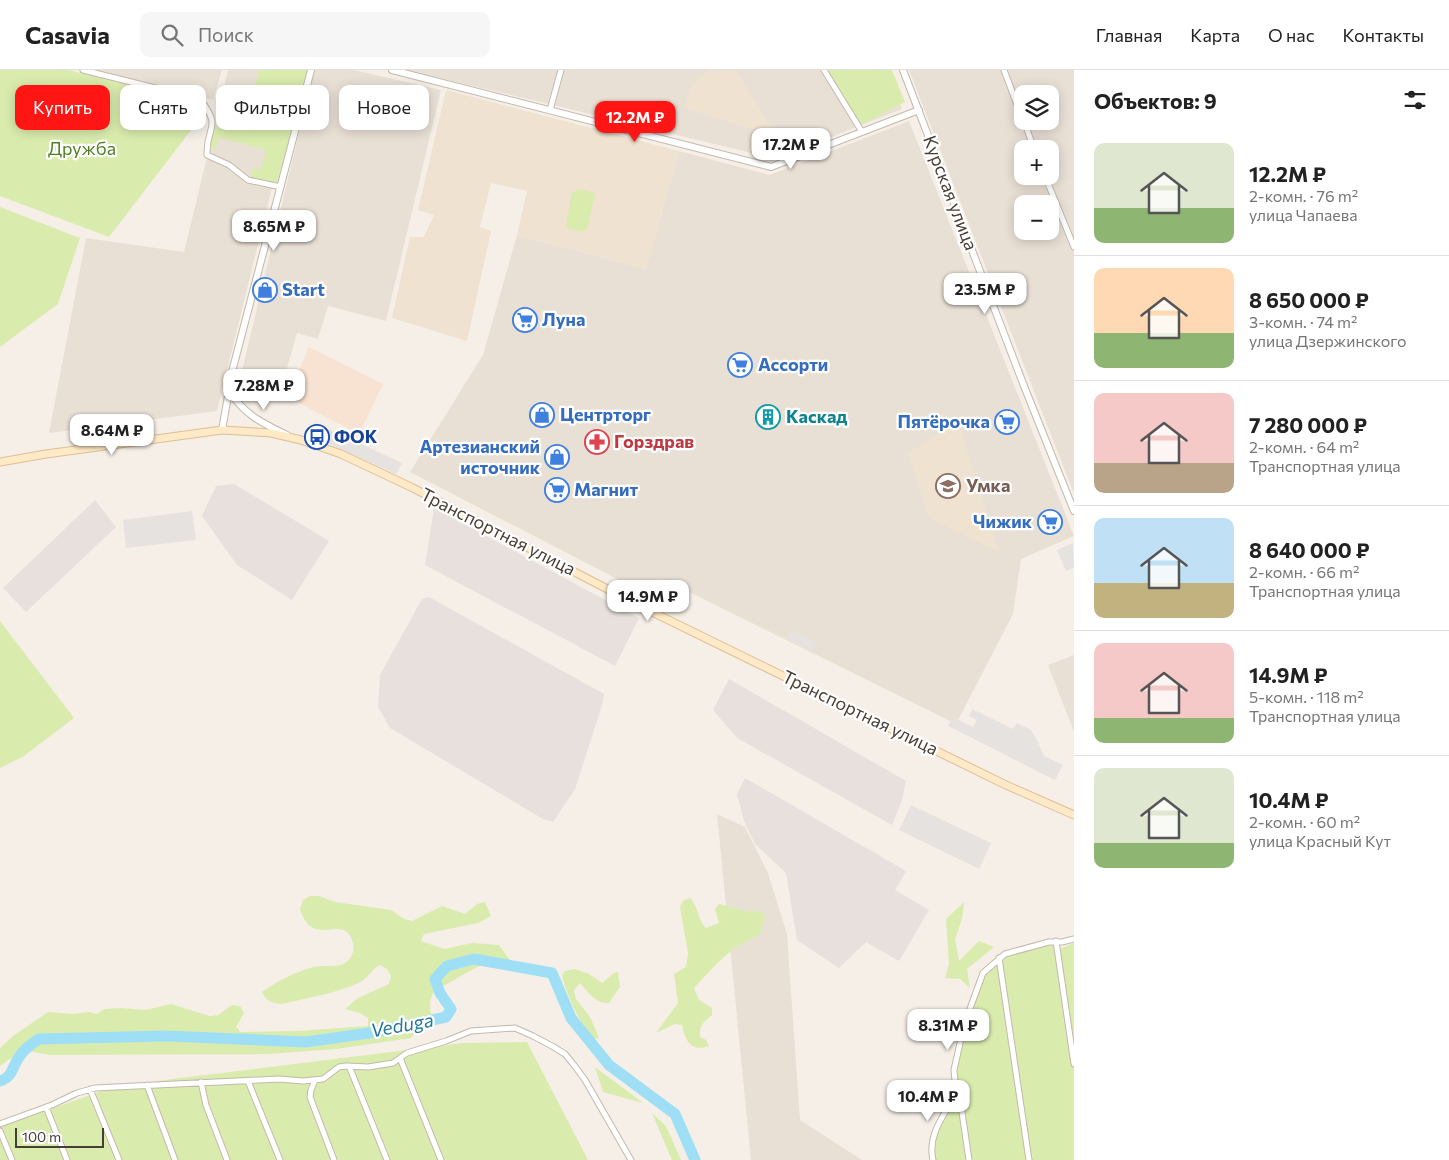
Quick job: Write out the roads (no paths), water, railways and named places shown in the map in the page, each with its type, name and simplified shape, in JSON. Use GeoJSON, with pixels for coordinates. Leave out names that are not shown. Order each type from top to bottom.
{"type":"FeatureCollection","features":[{"type":"Feature","properties":{"kind":"main road","name":"Транспортная улица"},"geometry":{"type":"LineString","coordinates":[[0,462],[222,430],[271,433],[341,454],[413,488],[642,607],[1006,785],[1074,815]]}},
{"type":"Feature","properties":{"kind":"street"},"geometry":{"type":"LineString","coordinates":[[83,70],[200,99],[210,112],[213,121],[207,144],[208,155],[229,166],[248,180],[281,187]]}},
{"type":"Feature","properties":{"kind":"street"},"geometry":{"type":"LineString","coordinates":[[222,430],[238,349],[311,70]]}},
{"type":"Feature","properties":{"kind":"street"},"geometry":{"type":"LineString","coordinates":[[392,70],[771,167],[919,110]]}},
{"type":"Feature","properties":{"kind":"street"},"geometry":{"type":"LineString","coordinates":[[550,110],[561,70]]}},
{"type":"Feature","properties":{"kind":"street"},"geometry":{"type":"LineString","coordinates":[[824,70],[862,132]]}},
{"type":"Feature","properties":{"kind":"street","name":"Курская улица"},"geometry":{"type":"LineString","coordinates":[[903,70],[1074,511]]}},
{"type":"Feature","properties":{"kind":"street"},"geometry":{"type":"LineString","coordinates":[[1004,70],[1014,96]]}},
{"type":"Feature","properties":{"kind":"street"},"geometry":{"type":"LineString","coordinates":[[1049,185],[1074,247]]}},
{"type":"Feature","properties":{"kind":"street"},"geometry":{"type":"LineString","coordinates":[[229,390],[237,404],[248,414],[292,438]]}},
{"type":"Feature","properties":{"kind":"street"},"geometry":{"type":"LineString","coordinates":[[969,1160],[954,1070],[964,1025],[983,973],[999,958],[1011,951],[1074,938]]}},
{"type":"Feature","properties":{"kind":"street"},"geometry":{"type":"LineString","coordinates":[[1056,941],[1074,1064]]}},
{"type":"Feature","properties":{"kind":"street"},"geometry":{"type":"LineString","coordinates":[[999,958],[1029,1160]]}},
{"type":"Feature","properties":{"kind":"street"},"geometry":{"type":"LineString","coordinates":[[0,1124],[90,1089],[201,1082],[323,1079],[339,1067],[393,1064],[407,1053],[471,1031],[515,1028],[564,1054],[574,1065],[585,1080],[631,1160]]}},
{"type":"Feature","properties":{"kind":"street"},"geometry":{"type":"LineString","coordinates":[[400,1058],[441,1160]]}},
{"type":"Feature","properties":{"kind":"street"},"geometry":{"type":"LineString","coordinates":[[349,1066],[387,1160]]}},
{"type":"Feature","properties":{"kind":"street"},"geometry":{"type":"LineString","coordinates":[[315,1080],[310,1097],[334,1160]]}},
{"type":"Feature","properties":{"kind":"street"},"geometry":{"type":"LineString","coordinates":[[248,1081],[280,1160]]}},
{"type":"Feature","properties":{"kind":"street"},"geometry":{"type":"LineString","coordinates":[[201,1082],[206,1106],[227,1160]]}},
{"type":"Feature","properties":{"kind":"street"},"geometry":{"type":"LineString","coordinates":[[147,1085],[175,1160]]}},
{"type":"Feature","properties":{"kind":"street"},"geometry":{"type":"LineString","coordinates":[[90,1089],[119,1160]]}},
{"type":"Feature","properties":{"kind":"street"},"geometry":{"type":"LineString","coordinates":[[933,1160],[931,1142],[933,1133],[958,1092]]}},
{"type":"Feature","properties":{"kind":"street"},"geometry":{"type":"LineString","coordinates":[[46,1107],[67,1160]]}},
{"type":"Feature","properties":{"kind":"street"},"geometry":{"type":"LineString","coordinates":[[0,1131],[12,1160]]}},
{"type":"Feature","properties":{"kind":"waterway","name":"Veduga"},"geometry":{"type":"LineString","coordinates":[[0,1081],[10,1074],[23,1052],[39,1039],[166,1036],[306,1042],[376,1032],[446,1017],[451,1009],[440,993],[435,979],[447,966],[474,959],[552,973],[571,1018],[609,1065],[675,1114],[695,1160]]}},
{"type":"Feature","properties":{"kind":"place","name":"Start"},"geometry":{"type":"Point","coordinates":[265,290]}},
{"type":"Feature","properties":{"kind":"place","name":"Луна"},"geometry":{"type":"Point","coordinates":[525,320]}},
{"type":"Feature","properties":{"kind":"place","name":"Ассорти"},"geometry":{"type":"Point","coordinates":[740,365]}},
{"type":"Feature","properties":{"kind":"place","name":"Центрторг"},"geometry":{"type":"Point","coordinates":[542,415]}},
{"type":"Feature","properties":{"kind":"place","name":"Каскад"},"geometry":{"type":"Point","coordinates":[768,417]}},
{"type":"Feature","properties":{"kind":"place","name":"Пятёрочка"},"geometry":{"type":"Point","coordinates":[1007,422]}},
{"type":"Feature","properties":{"kind":"place","name":"ФОК"},"geometry":{"type":"Point","coordinates":[317,437]}},
{"type":"Feature","properties":{"kind":"place","name":"Горздрав"},"geometry":{"type":"Point","coordinates":[597,442]}},
{"type":"Feature","properties":{"kind":"place","name":"Артезианский источник"},"geometry":{"type":"Point","coordinates":[557,457]}},
{"type":"Feature","properties":{"kind":"place","name":"Умка"},"geometry":{"type":"Point","coordinates":[948,486]}},
{"type":"Feature","properties":{"kind":"place","name":"Магнит"},"geometry":{"type":"Point","coordinates":[557,490]}},
{"type":"Feature","properties":{"kind":"place","name":"Чижик"},"geometry":{"type":"Point","coordinates":[1050,522]}},
{"type":"Feature","properties":{"kind":"park label","name":"Дружба"},"geometry":{"type":"Point","coordinates":[82,149]}}]}
